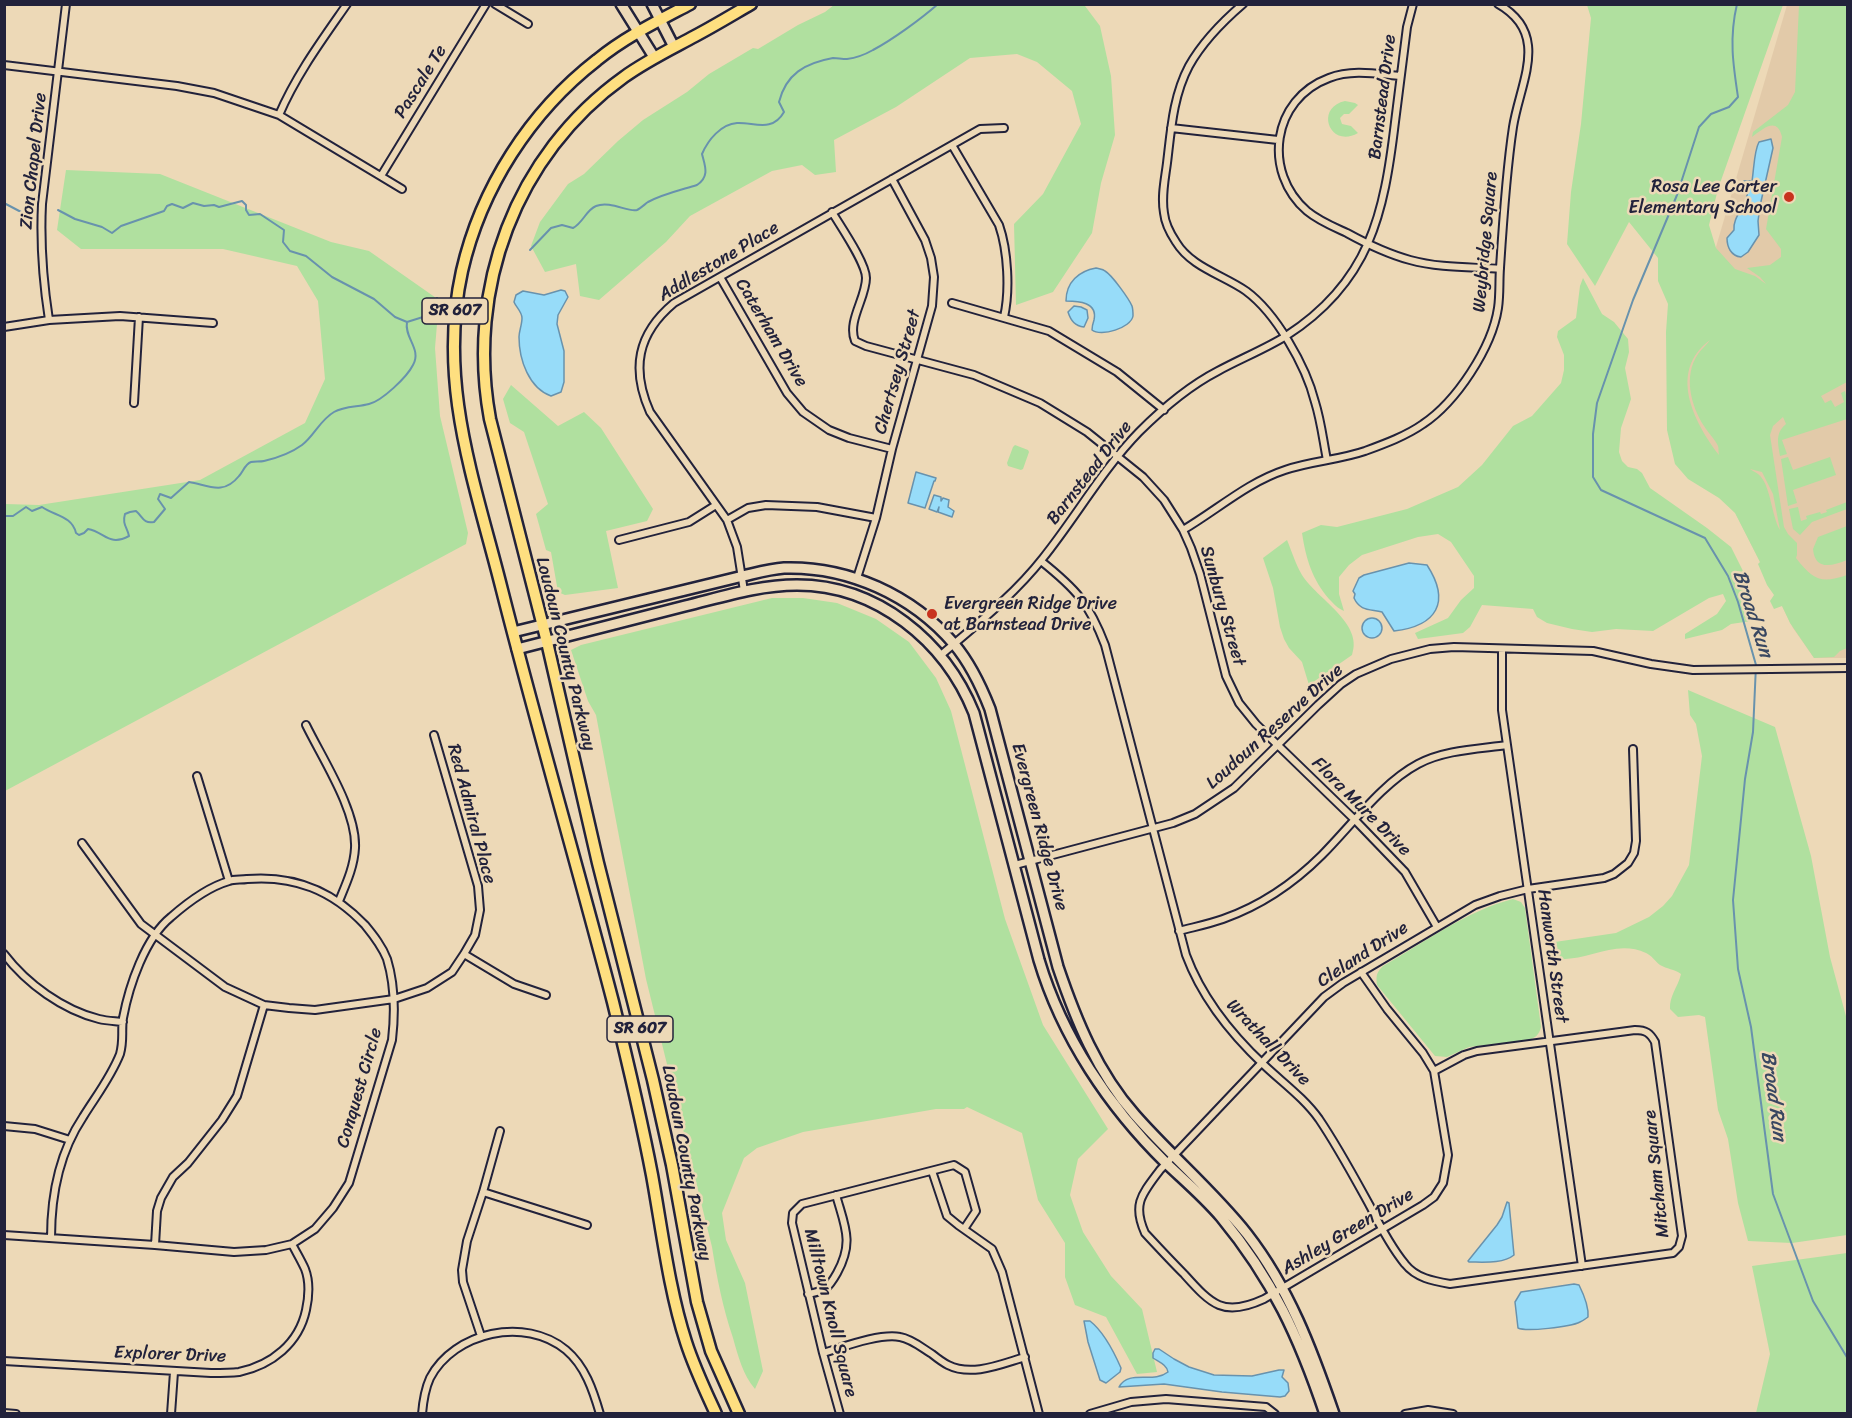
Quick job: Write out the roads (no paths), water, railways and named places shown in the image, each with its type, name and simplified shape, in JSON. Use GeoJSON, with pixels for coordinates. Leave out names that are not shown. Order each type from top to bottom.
{"type":"FeatureCollection","features":[{"type":"Feature","properties":{"kind":"main road","name":"Loudoun County Parkway"},"geometry":{"type":"LineString","coordinates":[[690,4],[598,58],[565,87],[521,139],[484,205],[468,248],[461,274],[453,341],[455,397],[463,439],[630,1074],[648,1152],[681,1326],[696,1369],[716,1413]]}},
{"type":"Feature","properties":{"kind":"main road","name":"Loudoun County Parkway"},"geometry":{"type":"LineString","coordinates":[[739,1413],[711,1351],[696,1302],[672,1165],[653,1080],[598,863],[547,642],[498,452],[486,397],[483,356],[489,287],[503,238],[531,179],[558,139],[607,90],[654,57],[751,4]]}},
{"type":"Feature","properties":{"kind":"street","name":"Zion Chapel Drive"},"geometry":{"type":"LineString","coordinates":[[49,320],[43,277],[42,204],[66,4]]}},
{"type":"Feature","properties":{"kind":"street"},"geometry":{"type":"LineString","coordinates":[[279,115],[301,72],[347,4]]}},
{"type":"Feature","properties":{"kind":"street","name":"Pascale Te"},"geometry":{"type":"LineString","coordinates":[[381,176],[486,4]]}},
{"type":"Feature","properties":{"kind":"street"},"geometry":{"type":"LineString","coordinates":[[495,4],[528,24]]}},
{"type":"Feature","properties":{"kind":"street"},"geometry":{"type":"LineString","coordinates":[[621,4],[654,57]]}},
{"type":"Feature","properties":{"kind":"street"},"geometry":{"type":"LineString","coordinates":[[652,4],[674,46]]}},
{"type":"Feature","properties":{"kind":"street"},"geometry":{"type":"LineString","coordinates":[[1243,4],[1208,38],[1190,65],[1178,94],[1162,198],[1164,214],[1171,235],[1191,259],[1233,282],[1253,297],[1270,315],[1298,360],[1312,390],[1327,460]]}},
{"type":"Feature","properties":{"kind":"street","name":"Barnstead Drive"},"geometry":{"type":"LineString","coordinates":[[941,655],[1001,602],[1041,561],[1067,528],[1096,484],[1140,432],[1190,388],[1215,372],[1284,337],[1303,324],[1336,294],[1348,278],[1368,244],[1380,215],[1387,185],[1407,27],[1413,4]]}},
{"type":"Feature","properties":{"kind":"street","name":"Weybridge Square"},"geometry":{"type":"LineString","coordinates":[[1183,530],[1257,482],[1285,470],[1362,452],[1393,440],[1423,424],[1458,391],[1483,352],[1498,309],[1509,152],[1515,114],[1529,59],[1526,36],[1518,21],[1508,10],[1498,4]]}},
{"type":"Feature","properties":{"kind":"street"},"geometry":{"type":"LineString","coordinates":[[4,65],[200,89],[279,115],[402,189]]}},
{"type":"Feature","properties":{"kind":"street"},"geometry":{"type":"LineString","coordinates":[[1400,76],[1360,72],[1345,73],[1318,82],[1296,101],[1287,115],[1278,140],[1281,172],[1285,182],[1297,201],[1318,219],[1368,244],[1410,260],[1500,269]]}},
{"type":"Feature","properties":{"kind":"street","name":"Addlestone Place"},"geometry":{"type":"LineString","coordinates":[[744,591],[737,547],[727,520],[650,412],[640,386],[639,371],[643,342],[650,328],[660,314],[674,303],[832,212],[980,129],[1004,128]]}},
{"type":"Feature","properties":{"kind":"street"},"geometry":{"type":"LineString","coordinates":[[1171,128],[1278,140]]}},
{"type":"Feature","properties":{"kind":"street"},"geometry":{"type":"LineString","coordinates":[[952,145],[1003,235],[1007,288],[1004,317]]}},
{"type":"Feature","properties":{"kind":"street","name":"Chertsey Street"},"geometry":{"type":"LineString","coordinates":[[857,578],[876,518],[892,450],[932,306],[934,277],[931,258],[925,240],[892,179]]}},
{"type":"Feature","properties":{"kind":"street","name":"Sunbury Street"},"geometry":{"type":"LineString","coordinates":[[832,212],[862,264],[866,276],[854,326],[855,341],[918,361],[974,375],[1040,403],[1087,432],[1118,456],[1143,477],[1164,500],[1183,530],[1200,574],[1226,676],[1239,703],[1277,745]]}},
{"type":"Feature","properties":{"kind":"street","name":"Caterham Drive"},"geometry":{"type":"LineString","coordinates":[[720,277],[787,393],[803,412],[829,430],[892,450]]}},
{"type":"Feature","properties":{"kind":"street"},"geometry":{"type":"LineString","coordinates":[[952,303],[1057,335],[1117,372],[1164,410]]}},
{"type":"Feature","properties":{"kind":"street"},"geometry":{"type":"LineString","coordinates":[[4,327],[49,320],[120,315],[213,322]]}},
{"type":"Feature","properties":{"kind":"street"},"geometry":{"type":"LineString","coordinates":[[134,403],[139,317]]}},
{"type":"Feature","properties":{"kind":"street"},"geometry":{"type":"LineString","coordinates":[[618,540],[689,522],[716,505]]}},
{"type":"Feature","properties":{"kind":"street"},"geometry":{"type":"LineString","coordinates":[[727,520],[748,508],[766,506],[817,507],[876,518]]}},
{"type":"Feature","properties":{"kind":"street","name":"Wrathall Drive"},"geometry":{"type":"LineString","coordinates":[[1041,561],[1082,598],[1090,609],[1105,645],[1179,931],[1191,969],[1208,1002],[1221,1018],[1262,1063],[1307,1104],[1319,1119],[1383,1230]]}},
{"type":"Feature","properties":{"kind":"street","name":"Evergreen Ridge Drive"},"geometry":{"type":"LineString","coordinates":[[513,632],[781,568],[805,568],[857,578],[888,591],[932,622],[954,644],[974,673],[990,709],[1058,966],[1070,1003],[1098,1063],[1134,1115],[1222,1218],[1279,1290],[1307,1337],[1334,1413]]}},
{"type":"Feature","properties":{"kind":"street","name":"Evergreen Ridge Drive"},"geometry":{"type":"LineString","coordinates":[[517,649],[744,591],[800,585],[835,590],[870,602],[895,615],[920,633],[941,655],[962,686],[974,713],[1039,960],[1051,997],[1082,1056],[1105,1090],[1127,1119],[1170,1159]]}},
{"type":"Feature","properties":{"kind":"street","name":"Loudoun Reserve Drive"},"geometry":{"type":"LineString","coordinates":[[1015,865],[1153,828],[1195,814],[1234,788],[1341,684],[1356,674],[1391,659],[1430,649],[1454,647],[1593,651],[1651,664],[1693,670],[1848,668]]}},
{"type":"Feature","properties":{"kind":"street","name":"Hanworth Street"},"geometry":{"type":"LineString","coordinates":[[1503,649],[1502,710],[1582,1266]]}},
{"type":"Feature","properties":{"kind":"street"},"geometry":{"type":"LineString","coordinates":[[306,725],[346,804],[354,828],[355,847],[351,870],[339,901]]}},
{"type":"Feature","properties":{"kind":"street","name":"Red Admiral Place"},"geometry":{"type":"LineString","coordinates":[[82,843],[141,924],[225,987],[264,1005],[315,1010],[394,999],[427,988],[452,972],[475,935],[480,910],[478,886],[434,735]]}},
{"type":"Feature","properties":{"kind":"street","name":"Flora Mure Drive"},"geometry":{"type":"LineString","coordinates":[[1277,745],[1356,820],[1405,872],[1437,927]]}},
{"type":"Feature","properties":{"kind":"street"},"geometry":{"type":"LineString","coordinates":[[1179,931],[1224,919],[1275,893],[1305,871],[1388,785],[1420,763],[1459,752],[1507,745]]}},
{"type":"Feature","properties":{"kind":"street","name":"Cleland Drive"},"geometry":{"type":"LineString","coordinates":[[1170,1159],[1324,997],[1360,972],[1475,905],[1528,889],[1604,878],[1622,869],[1634,853],[1636,841],[1633,749]]}},
{"type":"Feature","properties":{"kind":"street"},"geometry":{"type":"LineString","coordinates":[[197,776],[229,881]]}},
{"type":"Feature","properties":{"kind":"street","name":"Conquest Circle"},"geometry":{"type":"LineString","coordinates":[[4,1235],[234,1252],[266,1250],[292,1244],[315,1229],[333,1208],[349,1183],[392,1040],[395,1017],[387,960],[378,939],[339,901],[295,881],[272,878],[229,881],[189,903],[169,918],[155,934],[144,955],[127,1002],[120,1053],[98,1096],[70,1140],[56,1181],[51,1209],[51,1238]]}},
{"type":"Feature","properties":{"kind":"street"},"geometry":{"type":"LineString","coordinates":[[4,954],[28,981],[53,998],[101,1020],[123,1022]]}},
{"type":"Feature","properties":{"kind":"street"},"geometry":{"type":"LineString","coordinates":[[464,954],[513,984],[546,995]]}},
{"type":"Feature","properties":{"kind":"street","name":"Ashley Green Drive"},"geometry":{"type":"LineString","coordinates":[[1170,1159],[1144,1191],[1139,1204],[1139,1219],[1145,1233],[1207,1300],[1225,1307],[1244,1308],[1264,1299],[1383,1230],[1434,1197],[1443,1183],[1448,1155],[1434,1071],[1423,1053],[1360,972]]}},
{"type":"Feature","properties":{"kind":"street"},"geometry":{"type":"LineString","coordinates":[[155,1245],[157,1211],[161,1198],[173,1178],[222,1120],[237,1096],[264,1005]]}},
{"type":"Feature","properties":{"kind":"street","name":"Mitcham Square"},"geometry":{"type":"LineString","coordinates":[[1383,1230],[1412,1272],[1433,1281],[1449,1284],[1673,1253],[1681,1243],[1682,1236],[1662,1085],[1655,1042],[1651,1035],[1642,1030],[1549,1041],[1464,1055],[1434,1071]]}},
{"type":"Feature","properties":{"kind":"street"},"geometry":{"type":"LineString","coordinates":[[4,1126],[35,1130],[70,1140]]}},
{"type":"Feature","properties":{"kind":"street"},"geometry":{"type":"LineString","coordinates":[[482,1336],[462,1270],[467,1241],[500,1131]]}},
{"type":"Feature","properties":{"kind":"street","name":"Milltown Knoll Square"},"geometry":{"type":"LineString","coordinates":[[840,1413],[822,1353],[808,1294],[792,1223],[793,1213],[802,1204],[954,1165],[965,1173],[976,1211],[964,1229]]}},
{"type":"Feature","properties":{"kind":"street"},"geometry":{"type":"LineString","coordinates":[[932,1171],[947,1216],[992,1249],[1002,1272],[1039,1413]]}},
{"type":"Feature","properties":{"kind":"street"},"geometry":{"type":"LineString","coordinates":[[483,1192],[586,1226]]}},
{"type":"Feature","properties":{"kind":"street"},"geometry":{"type":"LineString","coordinates":[[808,1294],[822,1291],[830,1286],[845,1259],[846,1232],[836,1195]]}},
{"type":"Feature","properties":{"kind":"street","name":"Explorer Drive"},"geometry":{"type":"LineString","coordinates":[[4,1361],[211,1373],[238,1372],[258,1365],[284,1351],[296,1336],[305,1316],[310,1294],[305,1269],[292,1244]]}},
{"type":"Feature","properties":{"kind":"street","name":"Evergreen Ridge Drive"},"geometry":{"type":"LineString","coordinates":[[1279,1290],[1324,1413]]}},
{"type":"Feature","properties":{"kind":"street"},"geometry":{"type":"LineString","coordinates":[[422,1413],[430,1378],[448,1356],[464,1344],[482,1336],[501,1332],[524,1332],[544,1338],[565,1349],[584,1372],[600,1413]]}},
{"type":"Feature","properties":{"kind":"street"},"geometry":{"type":"LineString","coordinates":[[822,1353],[884,1336],[898,1336],[909,1339],[948,1365],[962,1369],[976,1370],[1025,1357]]}},
{"type":"Feature","properties":{"kind":"street"},"geometry":{"type":"LineString","coordinates":[[171,1413],[174,1371]]}},
{"type":"Feature","properties":{"kind":"street"},"geometry":{"type":"LineString","coordinates":[[1090,1413],[1131,1402],[1166,1399],[1266,1407],[1275,1413]]}},
{"type":"Feature","properties":{"kind":"street"},"geometry":{"type":"LineString","coordinates":[[1405,1413],[1428,1410],[1453,1413]]}},
{"type":"Feature","properties":{"kind":"street"},"geometry":{"type":"LineString","coordinates":[[4,1413],[16,1413]]}},
{"type":"Feature","properties":{"kind":"water"},"geometry":{"type":"Polygon","coordinates":[[[1771,139],[1773,148],[1760,206],[1759,235],[1748,252],[1741,257],[1730,251],[1727,238],[1734,230],[1748,192],[1748,186],[1743,184],[1744,181],[1752,181],[1757,146],[1759,142],[1771,139]]]}},
{"type":"Feature","properties":{"kind":"water"},"geometry":{"type":"Polygon","coordinates":[[[1096,268],[1104,270],[1112,277],[1133,308],[1131,320],[1122,328],[1108,332],[1096,332],[1092,330],[1093,309],[1081,302],[1066,301],[1068,288],[1075,278],[1096,268]]]}},
{"type":"Feature","properties":{"kind":"water"},"geometry":{"type":"Polygon","coordinates":[[[523,291],[544,295],[565,291],[568,297],[558,315],[557,324],[564,351],[564,382],[561,392],[551,396],[537,387],[523,364],[519,346],[522,316],[514,302],[516,295],[523,291]]]}},
{"type":"Feature","properties":{"kind":"water"},"geometry":{"type":"Polygon","coordinates":[[[1074,306],[1087,310],[1088,318],[1084,327],[1076,324],[1070,318],[1068,312],[1074,306]]]}},
{"type":"Feature","properties":{"kind":"water"},"geometry":{"type":"Polygon","coordinates":[[[916,472],[936,478],[925,508],[908,503],[916,472]]]}},
{"type":"Feature","properties":{"kind":"water"},"geometry":{"type":"Polygon","coordinates":[[[934,495],[941,497],[941,501],[943,498],[949,500],[948,507],[954,511],[952,517],[938,512],[939,507],[937,512],[929,509],[934,495]]]}},
{"type":"Feature","properties":{"kind":"water"},"geometry":{"type":"Polygon","coordinates":[[[1409,563],[1427,565],[1438,590],[1438,601],[1436,610],[1430,618],[1421,624],[1394,631],[1382,612],[1365,609],[1359,605],[1354,598],[1353,591],[1359,578],[1364,575],[1409,563]]]}},
{"type":"Feature","properties":{"kind":"water"},"geometry":{"type":"Polygon","coordinates":[[[1372,618],[1379,621],[1382,628],[1379,635],[1372,638],[1365,635],[1362,628],[1365,621],[1372,618]]]}},
{"type":"Feature","properties":{"kind":"water"},"geometry":{"type":"Polygon","coordinates":[[[1507,1202],[1509,1203],[1514,1255],[1499,1261],[1469,1262],[1497,1225],[1507,1202]]]}},
{"type":"Feature","properties":{"kind":"water"},"geometry":{"type":"Polygon","coordinates":[[[1579,1285],[1583,1293],[1588,1317],[1575,1324],[1558,1327],[1518,1328],[1515,1302],[1521,1292],[1579,1285]]]}},
{"type":"Feature","properties":{"kind":"water"},"geometry":{"type":"Polygon","coordinates":[[[1084,1321],[1090,1321],[1104,1336],[1121,1368],[1120,1372],[1106,1383],[1100,1380],[1084,1321]]]}},
{"type":"Feature","properties":{"kind":"water"},"geometry":{"type":"Polygon","coordinates":[[[1155,1349],[1159,1349],[1189,1367],[1214,1375],[1252,1376],[1284,1370],[1282,1377],[1288,1383],[1289,1391],[1285,1396],[1280,1397],[1164,1384],[1119,1387],[1129,1379],[1155,1377],[1168,1372],[1153,1358],[1155,1349]]]}},
{"type":"Feature","properties":{"kind":"waterway"},"geometry":{"type":"LineString","coordinates":[[530,250],[551,228],[562,225],[573,228],[596,206],[613,205],[637,210],[648,202],[697,185],[704,178],[705,167],[702,154],[711,138],[731,124],[762,125],[774,122],[784,112],[779,102],[782,92],[798,71],[823,60],[860,56],[889,41],[938,4]]}},
{"type":"Feature","properties":{"kind":"waterway","name":"Broad Run"},"geometry":{"type":"LineString","coordinates":[[1737,4],[1732,40],[1738,97],[1729,107],[1711,114],[1699,127],[1677,195],[1633,300],[1597,403],[1593,434],[1593,477],[1601,490],[1705,538],[1728,576],[1738,602],[1756,665],[1753,732],[1745,779],[1733,900],[1738,969],[1751,1027],[1773,1194],[1813,1301],[1848,1359]]}},
{"type":"Feature","properties":{"kind":"waterway"},"geometry":{"type":"LineString","coordinates":[[58,210],[112,233],[121,226],[164,211],[172,204],[183,208],[193,203],[219,207],[242,201],[249,215],[260,214],[284,230],[283,242],[290,251],[306,256],[332,277],[374,299],[395,317],[407,322]]}},
{"type":"Feature","properties":{"kind":"waterway"},"geometry":{"type":"LineString","coordinates":[[4,203],[23,213]]}},
{"type":"Feature","properties":{"kind":"waterway"},"geometry":{"type":"LineString","coordinates":[[4,516],[13,516],[26,507],[32,511],[42,507],[71,523],[79,535],[88,529],[117,540],[129,536],[124,523],[125,514],[136,511],[145,521],[154,522],[165,509],[158,499],[160,494],[171,498],[189,482],[215,488],[227,486],[249,463],[279,457],[302,445],[334,412],[369,404],[387,394],[405,376],[415,359],[407,322],[423,317],[437,298]]}},
{"type":"Feature","properties":{"kind":"place","name":"Rosa Lee Carter Elementary School"},"geometry":{"type":"Point","coordinates":[1789,197]}},
{"type":"Feature","properties":{"kind":"place","name":"Evergreen Ridge Drive at Barnstead Drive"},"geometry":{"type":"Point","coordinates":[932,614]}}]}
